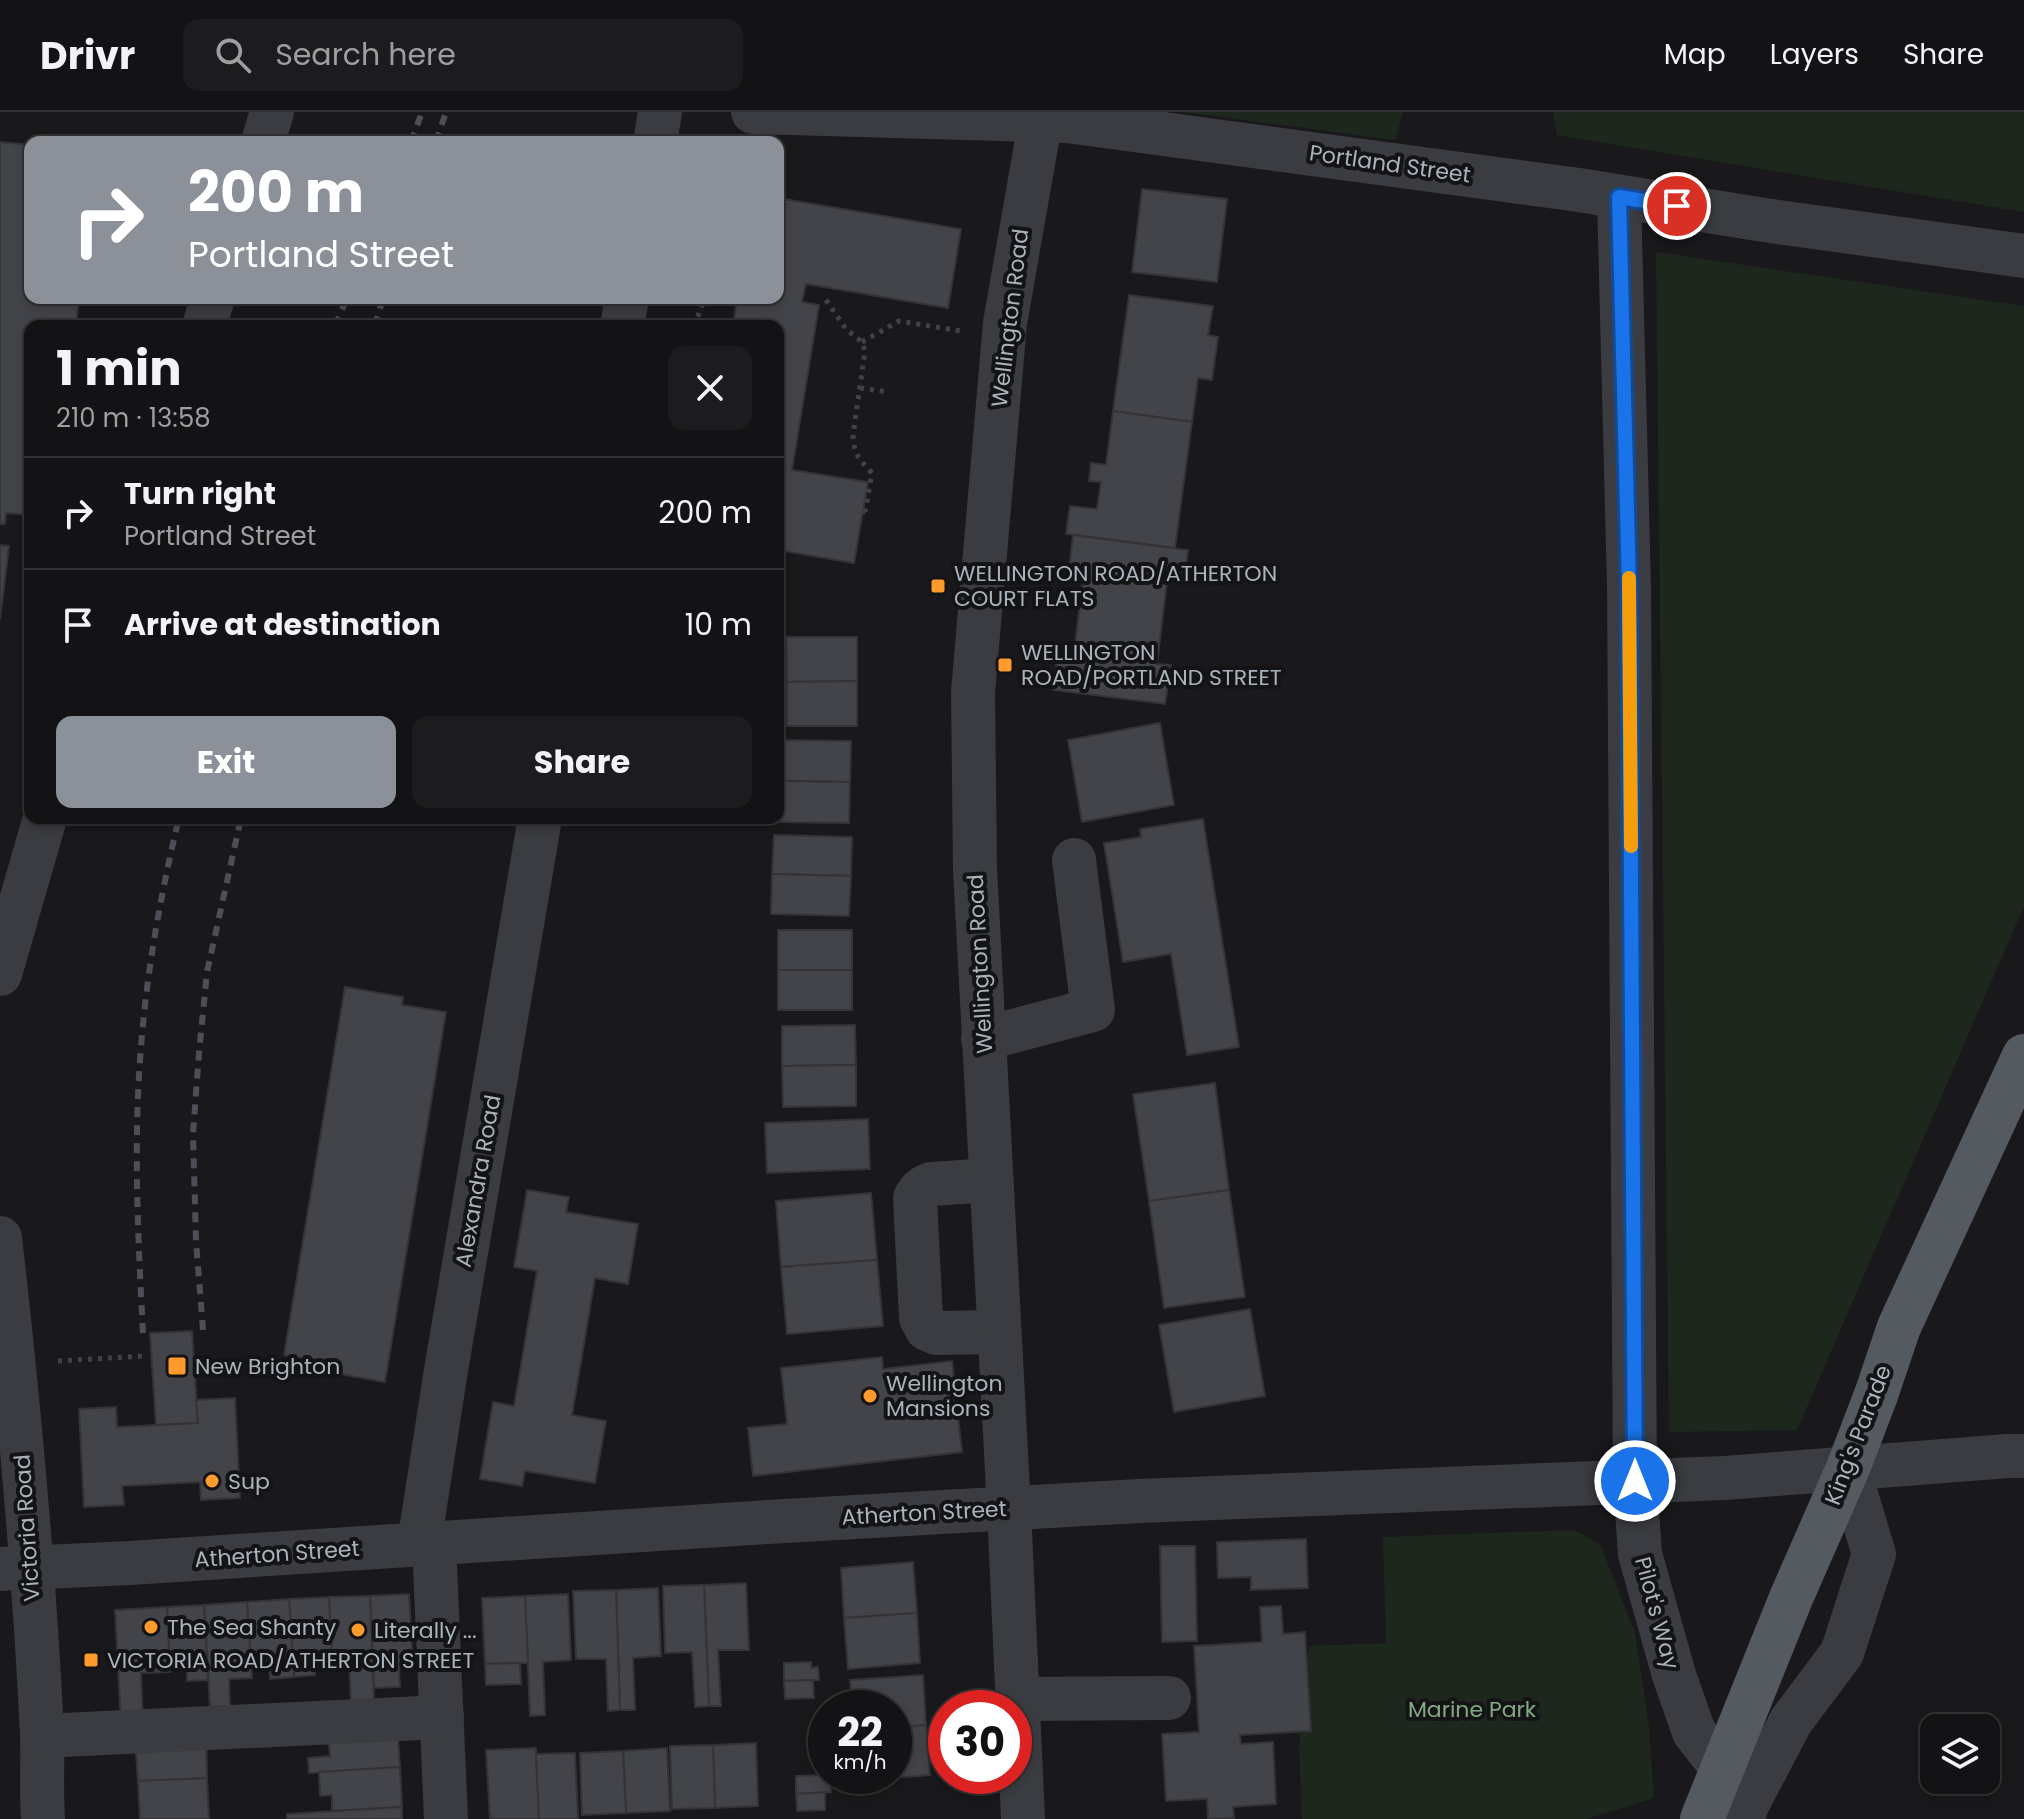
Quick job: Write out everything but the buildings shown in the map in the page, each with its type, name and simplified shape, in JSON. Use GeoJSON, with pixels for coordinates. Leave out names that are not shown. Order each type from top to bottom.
{"type":"FeatureCollection","features":[{"type":"Feature","properties":{"kind":"main road","name":"King's Parade"},"geometry":{"type":"LineString","coordinates":[[1702,1819],[1791,1598],[1848,1468],[1899,1327],[2024,1056]]}},
{"type":"Feature","properties":{"kind":"street"},"geometry":{"type":"LineString","coordinates":[[265,136],[272,112]]}},
{"type":"Feature","properties":{"kind":"street"},"geometry":{"type":"LineString","coordinates":[[656,136],[660,112]]}},
{"type":"Feature","properties":{"kind":"street","name":"Portland Street"},"geometry":{"type":"LineString","coordinates":[[753,112],[1049,118],[1579,190],[2024,256]]}},
{"type":"Feature","properties":{"kind":"street","name":"Wellington Road"},"geometry":{"type":"LineString","coordinates":[[1017,1690],[975,869],[973,692],[1005,323],[1049,118]]}},
{"type":"Feature","properties":{"kind":"street","name":"Pilot's Way"},"geometry":{"type":"LineString","coordinates":[[1619,197],[1629,603],[1635,1481],[1640,1554],[1674,1675],[1694,1732],[1722,1768]]}},
{"type":"Feature","properties":{"kind":"street"},"geometry":{"type":"LineString","coordinates":[[0,974],[43,824]]}},
{"type":"Feature","properties":{"kind":"street","name":"Alexandra Road"},"geometry":{"type":"LineString","coordinates":[[446,1819],[442,1717],[426,1544],[446,1370],[539,824]]}},
{"type":"Feature","properties":{"kind":"street"},"geometry":{"type":"LineString","coordinates":[[983,1039],[1093,1010],[1074,860]]}},
{"type":"Feature","properties":{"kind":"street"},"geometry":{"type":"LineString","coordinates":[[991,1180],[931,1184],[918,1192],[915,1198],[921,1318],[927,1329],[936,1333],[999,1332]]}},
{"type":"Feature","properties":{"kind":"street","name":"Victoria Road"},"geometry":{"type":"LineString","coordinates":[[0,1238],[14,1360],[15,1568],[42,1736],[43,1819]]}},
{"type":"Feature","properties":{"kind":"street","name":"Atherton Street"},"geometry":{"type":"LineString","coordinates":[[15,1568],[1154,1500],[1725,1478],[2024,1456]]}},
{"type":"Feature","properties":{"kind":"street"},"geometry":{"type":"LineString","coordinates":[[1742,1819],[1791,1721],[1842,1653],[1874,1554],[1848,1468]]}},
{"type":"Feature","properties":{"kind":"street"},"geometry":{"type":"LineString","coordinates":[[1032,1699],[1169,1698]]}},
{"type":"Feature","properties":{"kind":"street"},"geometry":{"type":"LineString","coordinates":[[42,1736],[442,1717]]}},
{"type":"Feature","properties":{"kind":"street","name":"Wellington Road"},"geometry":{"type":"LineString","coordinates":[[1022,1794],[1023,1819]]}},
{"type":"Feature","properties":{"kind":"path"},"geometry":{"type":"LineString","coordinates":[[826,300],[846,329],[862,342],[865,351],[853,435],[858,458],[872,473],[865,512],[870,513]]}},
{"type":"Feature","properties":{"kind":"path"},"geometry":{"type":"LineString","coordinates":[[862,342],[899,321],[968,333]]}},
{"type":"Feature","properties":{"kind":"path"},"geometry":{"type":"LineString","coordinates":[[860,388],[888,392]]}},
{"type":"Feature","properties":{"kind":"path"},"geometry":{"type":"LineString","coordinates":[[50,1362],[144,1356]]}},
{"type":"Feature","properties":{"kind":"green space"},"geometry":{"type":"Polygon","coordinates":[[[1184,112],[1403,112],[1395,140],[1184,112]]]}},
{"type":"Feature","properties":{"kind":"green space"},"geometry":{"type":"Polygon","coordinates":[[[1553,112],[2024,112],[2024,212],[1557,135],[1553,112]]]}},
{"type":"Feature","properties":{"kind":"green space"},"geometry":{"type":"Polygon","coordinates":[[[1656,252],[2024,306],[2024,906],[1797,1430],[1669,1432],[1656,252]]]}},
{"type":"Feature","properties":{"kind":"green space","name":"Marine Park"},"geometry":{"type":"Polygon","coordinates":[[[1574,1530],[1600,1544],[1635,1633],[1649,1727],[1654,1798],[1586,1819],[1302,1819],[1299,1747],[1309,1646],[1386,1643],[1383,1537],[1574,1530]]]}},
{"type":"Feature","properties":{"kind":"railway"},"geometry":{"type":"LineString","coordinates":[[413,136],[422,112]]}},
{"type":"Feature","properties":{"kind":"railway"},"geometry":{"type":"LineString","coordinates":[[438,136],[446,112]]}},
{"type":"Feature","properties":{"kind":"railway"},"geometry":{"type":"LineString","coordinates":[[338,320],[344,304]]}},
{"type":"Feature","properties":{"kind":"railway"},"geometry":{"type":"LineString","coordinates":[[377,320],[381,304]]}},
{"type":"Feature","properties":{"kind":"railway"},"geometry":{"type":"LineString","coordinates":[[143,1333],[137,1154],[141,1047],[156,931],[178,824]]}},
{"type":"Feature","properties":{"kind":"railway"},"geometry":{"type":"LineString","coordinates":[[203,1330],[196,1241],[193,1134],[207,972],[240,824]]}},
{"type":"Feature","properties":{"kind":"slow traffic"},"geometry":{"type":"LineString","coordinates":[[1629,578],[1631,846]]}},
{"type":"Feature","properties":{"kind":"place","name":"WELLINGTON ROAD/ATHERTON COURT FLATS"},"geometry":{"type":"Point","coordinates":[938,586]}},
{"type":"Feature","properties":{"kind":"place","name":"WELLINGTON ROAD/PORTLAND STREET"},"geometry":{"type":"Point","coordinates":[1005,665]}},
{"type":"Feature","properties":{"kind":"place","name":"New Brighton"},"geometry":{"type":"Point","coordinates":[177,1366]}},
{"type":"Feature","properties":{"kind":"place","name":"Wellington Mansions"},"geometry":{"type":"Point","coordinates":[870,1396]}},
{"type":"Feature","properties":{"kind":"place","name":"Sup"},"geometry":{"type":"Point","coordinates":[212,1481]}},
{"type":"Feature","properties":{"kind":"place","name":"The Sea Shanty"},"geometry":{"type":"Point","coordinates":[151,1627]}},
{"type":"Feature","properties":{"kind":"place","name":"Literally ..."},"geometry":{"type":"Point","coordinates":[358,1630]}},
{"type":"Feature","properties":{"kind":"place","name":"VICTORIA ROAD/ATHERTON STREET"},"geometry":{"type":"Point","coordinates":[91,1660]}},
{"type":"Feature","properties":{"kind":"route"},"geometry":{"type":"LineString","coordinates":[[1635,1481],[1629,587],[1619,197],[1677,206]]}}]}
